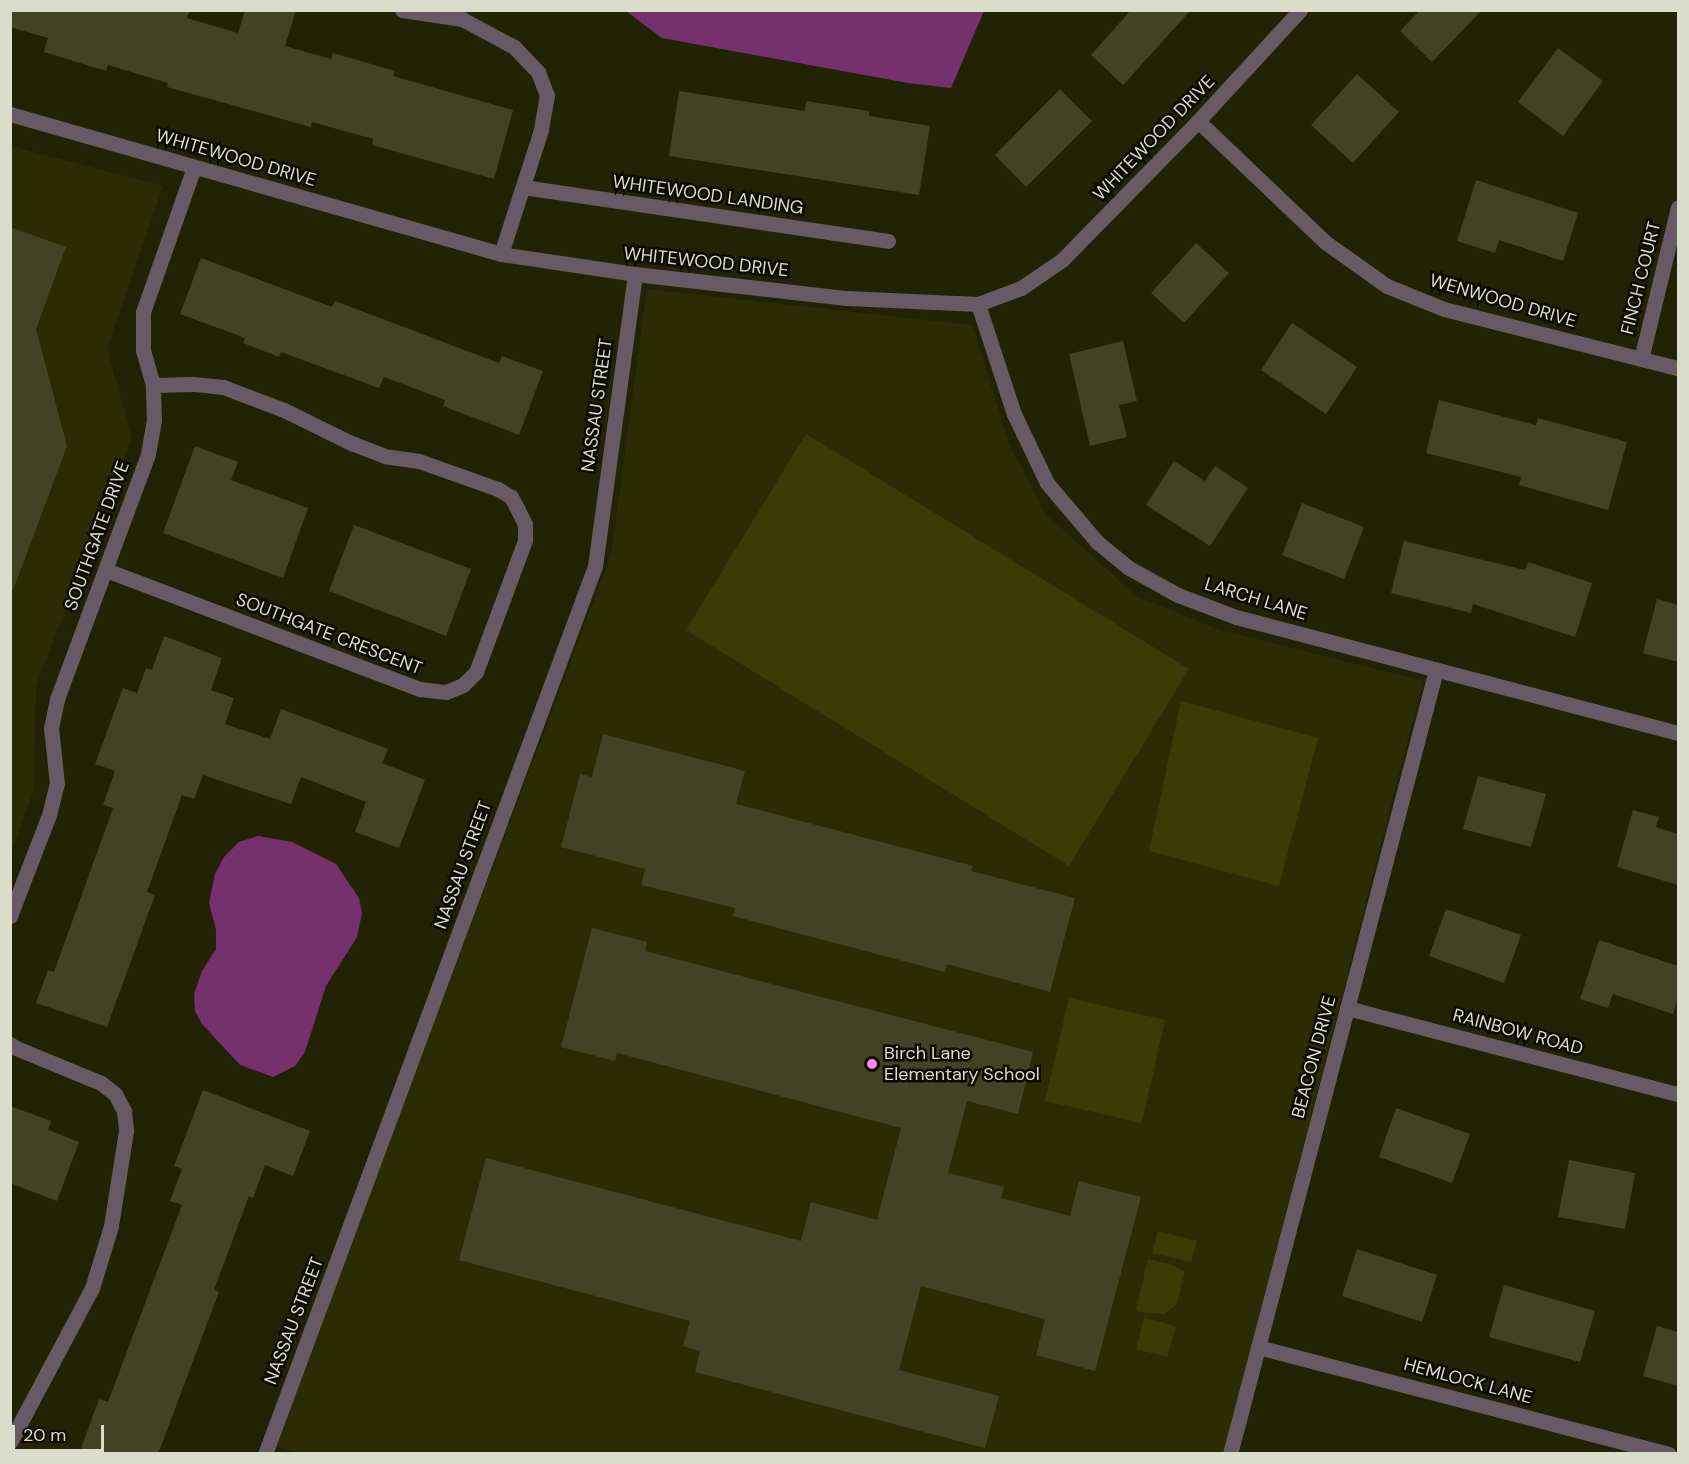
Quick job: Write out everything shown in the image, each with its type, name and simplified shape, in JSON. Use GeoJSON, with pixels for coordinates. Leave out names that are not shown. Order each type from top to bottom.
{"type":"FeatureCollection","features":[{"type":"Feature","properties":{"kind":"street"},"geometry":{"type":"LineString","coordinates":[[402,10],[462,20],[514,47],[538,72],[547,95],[541,130],[501,254]]}},
{"type":"Feature","properties":{"kind":"street","name":"WHITEWOOD DRIVE"},"geometry":{"type":"LineString","coordinates":[[10,114],[501,254],[635,274],[847,298],[978,304],[1021,288],[1062,260],[1198,122],[1300,10]]}},
{"type":"Feature","properties":{"kind":"street","name":"WENWOOD DRIVE"},"geometry":{"type":"LineString","coordinates":[[1198,122],[1325,242],[1387,286],[1444,309],[1678,368]]}},
{"type":"Feature","properties":{"kind":"street","name":"SOUTHGATE DRIVE"},"geometry":{"type":"LineString","coordinates":[[10,916],[49,815],[57,784],[51,728],[57,699],[148,454],[154,420],[153,385],[143,350],[142,312],[194,167]]}},
{"type":"Feature","properties":{"kind":"street","name":"WHITEWOOD LANDING"},"geometry":{"type":"LineString","coordinates":[[523,188],[888,241]]}},
{"type":"Feature","properties":{"kind":"street","name":"FINCH COURT"},"geometry":{"type":"LineString","coordinates":[[1641,359],[1678,207]]}},
{"type":"Feature","properties":{"kind":"street","name":"NASSAU STREET"},"geometry":{"type":"LineString","coordinates":[[269,1453],[595,566],[635,274]]}},
{"type":"Feature","properties":{"kind":"street","name":"LARCH LANE"},"geometry":{"type":"LineString","coordinates":[[978,304],[1014,414],[1047,483],[1097,542],[1129,568],[1178,595],[1236,617],[1678,733]]}},
{"type":"Feature","properties":{"kind":"street","name":"SOUTHGATE CRESCENT"},"geometry":{"type":"LineString","coordinates":[[106,570],[420,689],[446,692],[462,686],[476,672],[525,540],[525,524],[518,510],[511,497],[498,489],[419,461],[385,456],[353,444],[284,410],[223,387],[193,384],[153,385]]}},
{"type":"Feature","properties":{"kind":"street","name":"BEACON DRIVE"},"geometry":{"type":"LineString","coordinates":[[1230,1454],[1436,670]]}},
{"type":"Feature","properties":{"kind":"street","name":"RAINBOW ROAD"},"geometry":{"type":"LineString","coordinates":[[1347,1008],[1678,1094]]}},
{"type":"Feature","properties":{"kind":"street"},"geometry":{"type":"LineString","coordinates":[[10,1044],[101,1083],[115,1094],[124,1111],[126,1131],[111,1226],[92,1288],[11,1437]]}},
{"type":"Feature","properties":{"kind":"street","name":"HEMLOCK LANE"},"geometry":{"type":"LineString","coordinates":[[1258,1347],[1668,1454]]}},
{"type":"Feature","properties":{"kind":"shaded area"},"geometry":{"type":"Polygon","coordinates":[[[626,11],[984,11],[951,88],[908,83],[662,38],[626,11]]]}},
{"type":"Feature","properties":{"kind":"shaded area"},"geometry":{"type":"Polygon","coordinates":[[[11,146],[163,186],[107,349],[132,438],[36,686],[34,790],[11,852],[11,146]]]}},
{"type":"Feature","properties":{"kind":"shaded area","name":"Birch Lane Elementary School"},"geometry":{"type":"Polygon","coordinates":[[[647,289],[972,325],[1010,446],[1046,514],[1136,596],[1220,630],[1423,681],[1224,1453],[303,1454],[274,1446],[611,555],[647,289]]]}},
{"type":"Feature","properties":{"kind":"shaded area"},"geometry":{"type":"Polygon","coordinates":[[[806,434],[1189,669],[1069,866],[686,630],[806,434]]]}},
{"type":"Feature","properties":{"kind":"shaded area"},"geometry":{"type":"Polygon","coordinates":[[[1181,701],[1318,738],[1279,886],[1149,851],[1181,701]]]}},
{"type":"Feature","properties":{"kind":"shaded area"},"geometry":{"type":"Polygon","coordinates":[[[258,836],[292,842],[336,864],[359,898],[362,913],[357,937],[326,986],[305,1052],[295,1066],[273,1077],[240,1065],[202,1024],[195,1011],[194,994],[202,971],[216,949],[216,930],[209,903],[215,874],[224,857],[239,842],[258,836]]]}},
{"type":"Feature","properties":{"kind":"shaded area"},"geometry":{"type":"Polygon","coordinates":[[[1069,998],[1165,1020],[1142,1123],[1045,1101],[1069,998]]]}},
{"type":"Feature","properties":{"kind":"shaded area"},"geometry":{"type":"Polygon","coordinates":[[[1158,1231],[1197,1241],[1191,1262],[1152,1253],[1158,1231]]]}},
{"type":"Feature","properties":{"kind":"shaded area"},"geometry":{"type":"Polygon","coordinates":[[[1148,1259],[1170,1264],[1185,1271],[1177,1304],[1164,1314],[1139,1312],[1136,1309],[1148,1259]]]}},
{"type":"Feature","properties":{"kind":"shaded area"},"geometry":{"type":"Polygon","coordinates":[[[1144,1318],[1176,1326],[1167,1357],[1136,1349],[1144,1318]]]}},
{"type":"Feature","properties":{"kind":"building"},"geometry":{"type":"Polygon","coordinates":[[[10,10],[190,10],[187,18],[238,33],[245,10],[296,10],[285,46],[331,59],[333,53],[395,71],[393,76],[513,110],[494,179],[372,145],[373,139],[312,122],[311,127],[167,87],[168,83],[108,65],[106,71],[44,52],[48,38],[10,27],[10,10]]]}},
{"type":"Feature","properties":{"kind":"building"},"geometry":{"type":"Polygon","coordinates":[[[1131,10],[1191,10],[1123,85],[1091,55],[1131,10]]]}},
{"type":"Feature","properties":{"kind":"building"},"geometry":{"type":"Polygon","coordinates":[[[1420,10],[1482,10],[1432,62],[1400,31],[1420,10]]]}},
{"type":"Feature","properties":{"kind":"building"},"geometry":{"type":"Polygon","coordinates":[[[1558,48],[1603,81],[1563,136],[1518,102],[1558,48]]]}},
{"type":"Feature","properties":{"kind":"building"},"geometry":{"type":"Polygon","coordinates":[[[1357,74],[1399,112],[1353,163],[1311,125],[1357,74]]]}},
{"type":"Feature","properties":{"kind":"building"},"geometry":{"type":"Polygon","coordinates":[[[1060,89],[1092,121],[1026,187],[995,155],[1060,89]]]}},
{"type":"Feature","properties":{"kind":"building"},"geometry":{"type":"Polygon","coordinates":[[[679,91],[805,111],[806,101],[869,111],[869,116],[930,126],[919,195],[669,156],[679,91]]]}},
{"type":"Feature","properties":{"kind":"building"},"geometry":{"type":"Polygon","coordinates":[[[1476,180],[1578,213],[1563,261],[1499,240],[1495,253],[1457,241],[1476,180]]]}},
{"type":"Feature","properties":{"kind":"building"},"geometry":{"type":"Polygon","coordinates":[[[10,227],[66,247],[36,329],[67,446],[13,590],[10,590],[10,227]]]}},
{"type":"Feature","properties":{"kind":"building"},"geometry":{"type":"Polygon","coordinates":[[[1196,243],[1229,273],[1184,323],[1151,293],[1196,243]]]}},
{"type":"Feature","properties":{"kind":"building"},"geometry":{"type":"Polygon","coordinates":[[[201,258],[332,307],[335,301],[499,363],[502,356],[543,371],[519,435],[443,406],[445,400],[384,377],[379,388],[281,352],[279,357],[243,343],[245,338],[180,314],[201,258]]]}},
{"type":"Feature","properties":{"kind":"building"},"geometry":{"type":"Polygon","coordinates":[[[1292,323],[1357,367],[1326,414],[1261,370],[1292,323]]]}},
{"type":"Feature","properties":{"kind":"building"},"geometry":{"type":"Polygon","coordinates":[[[1123,341],[1137,401],[1119,405],[1127,437],[1090,446],[1069,354],[1123,341]]]}},
{"type":"Feature","properties":{"kind":"building"},"geometry":{"type":"Polygon","coordinates":[[[1439,400],[1536,425],[1538,418],[1627,442],[1608,510],[1519,485],[1521,477],[1426,453],[1439,400]]]}},
{"type":"Feature","properties":{"kind":"building"},"geometry":{"type":"Polygon","coordinates":[[[195,446],[238,462],[231,480],[308,508],[283,578],[163,533],[195,446]]]}},
{"type":"Feature","properties":{"kind":"building"},"geometry":{"type":"Polygon","coordinates":[[[1174,461],[1205,481],[1215,466],[1248,488],[1210,546],[1146,505],[1174,461]]]}},
{"type":"Feature","properties":{"kind":"building"},"geometry":{"type":"Polygon","coordinates":[[[1302,503],[1364,527],[1344,579],[1282,555],[1302,503]]]}},
{"type":"Feature","properties":{"kind":"building"},"geometry":{"type":"Polygon","coordinates":[[[354,525],[471,569],[446,636],[329,591],[354,525]]]}},
{"type":"Feature","properties":{"kind":"building"},"geometry":{"type":"Polygon","coordinates":[[[1404,541],[1525,570],[1528,562],[1592,583],[1575,637],[1473,604],[1471,613],[1391,593],[1404,541]]]}},
{"type":"Feature","properties":{"kind":"building"},"geometry":{"type":"Polygon","coordinates":[[[1657,599],[1678,605],[1678,662],[1643,653],[1657,599]]]}},
{"type":"Feature","properties":{"kind":"building"},"geometry":{"type":"Polygon","coordinates":[[[164,636],[222,658],[211,690],[234,698],[225,724],[270,739],[281,709],[388,749],[382,763],[425,780],[399,848],[355,832],[366,802],[301,777],[291,804],[203,775],[194,799],[182,795],[147,892],[155,895],[107,1027],[36,1003],[48,970],[54,972],[113,808],[103,805],[115,771],[95,764],[123,688],[137,693],[146,668],[152,670],[164,636]]]}},
{"type":"Feature","properties":{"kind":"building"},"geometry":{"type":"Polygon","coordinates":[[[603,734],[745,771],[736,804],[973,866],[971,871],[1075,898],[1050,992],[947,964],[945,972],[733,916],[735,908],[641,885],[645,869],[561,847],[580,774],[592,777],[603,734]]]}},
{"type":"Feature","properties":{"kind":"building"},"geometry":{"type":"Polygon","coordinates":[[[1478,776],[1546,794],[1531,847],[1463,829],[1478,776]]]}},
{"type":"Feature","properties":{"kind":"building"},"geometry":{"type":"Polygon","coordinates":[[[1633,810],[1659,817],[1656,827],[1678,834],[1678,885],[1617,867],[1633,810]]]}},
{"type":"Feature","properties":{"kind":"building"},"geometry":{"type":"Polygon","coordinates":[[[1446,909],[1521,935],[1504,983],[1429,956],[1446,909]]]}},
{"type":"Feature","properties":{"kind":"building"},"geometry":{"type":"Polygon","coordinates":[[[592,928],[647,942],[645,951],[1033,1052],[1018,1114],[967,1101],[948,1173],[1004,1187],[1001,1198],[1070,1216],[1079,1181],[1141,1197],[1095,1371],[1036,1355],[1045,1319],[921,1286],[899,1370],[999,1396],[985,1448],[695,1372],[700,1351],[683,1346],[690,1321],[459,1260],[486,1158],[801,1241],[811,1202],[877,1220],[901,1128],[617,1053],[615,1061],[561,1047],[592,928]]]}},
{"type":"Feature","properties":{"kind":"building"},"geometry":{"type":"Polygon","coordinates":[[[1599,940],[1678,966],[1678,998],[1673,1014],[1613,994],[1608,1008],[1580,999],[1599,940]]]}},
{"type":"Feature","properties":{"kind":"building"},"geometry":{"type":"Polygon","coordinates":[[[203,1090],[310,1131],[293,1176],[265,1165],[253,1198],[249,1196],[214,1290],[219,1292],[158,1454],[79,1454],[99,1399],[108,1402],[182,1205],[170,1201],[182,1169],[174,1166],[203,1090]]]}},
{"type":"Feature","properties":{"kind":"building"},"geometry":{"type":"Polygon","coordinates":[[[10,1106],[51,1121],[48,1130],[79,1142],[57,1201],[10,1183],[10,1106]]]}},
{"type":"Feature","properties":{"kind":"building"},"geometry":{"type":"Polygon","coordinates":[[[1396,1108],[1470,1134],[1452,1183],[1379,1157],[1396,1108]]]}},
{"type":"Feature","properties":{"kind":"building"},"geometry":{"type":"Polygon","coordinates":[[[1569,1160],[1635,1173],[1625,1229],[1558,1217],[1569,1160]]]}},
{"type":"Feature","properties":{"kind":"building"},"geometry":{"type":"Polygon","coordinates":[[[1357,1249],[1437,1275],[1422,1322],[1342,1296],[1357,1249]]]}},
{"type":"Feature","properties":{"kind":"building"},"geometry":{"type":"Polygon","coordinates":[[[1504,1285],[1595,1311],[1580,1362],[1489,1337],[1504,1285]]]}},
{"type":"Feature","properties":{"kind":"building"},"geometry":{"type":"Polygon","coordinates":[[[1657,1326],[1678,1332],[1678,1386],[1643,1376],[1657,1326]]]}},
{"type":"Feature","properties":{"kind":"place","name":"Birch Lane Elementary School"},"geometry":{"type":"Point","coordinates":[872,1064]}}]}
